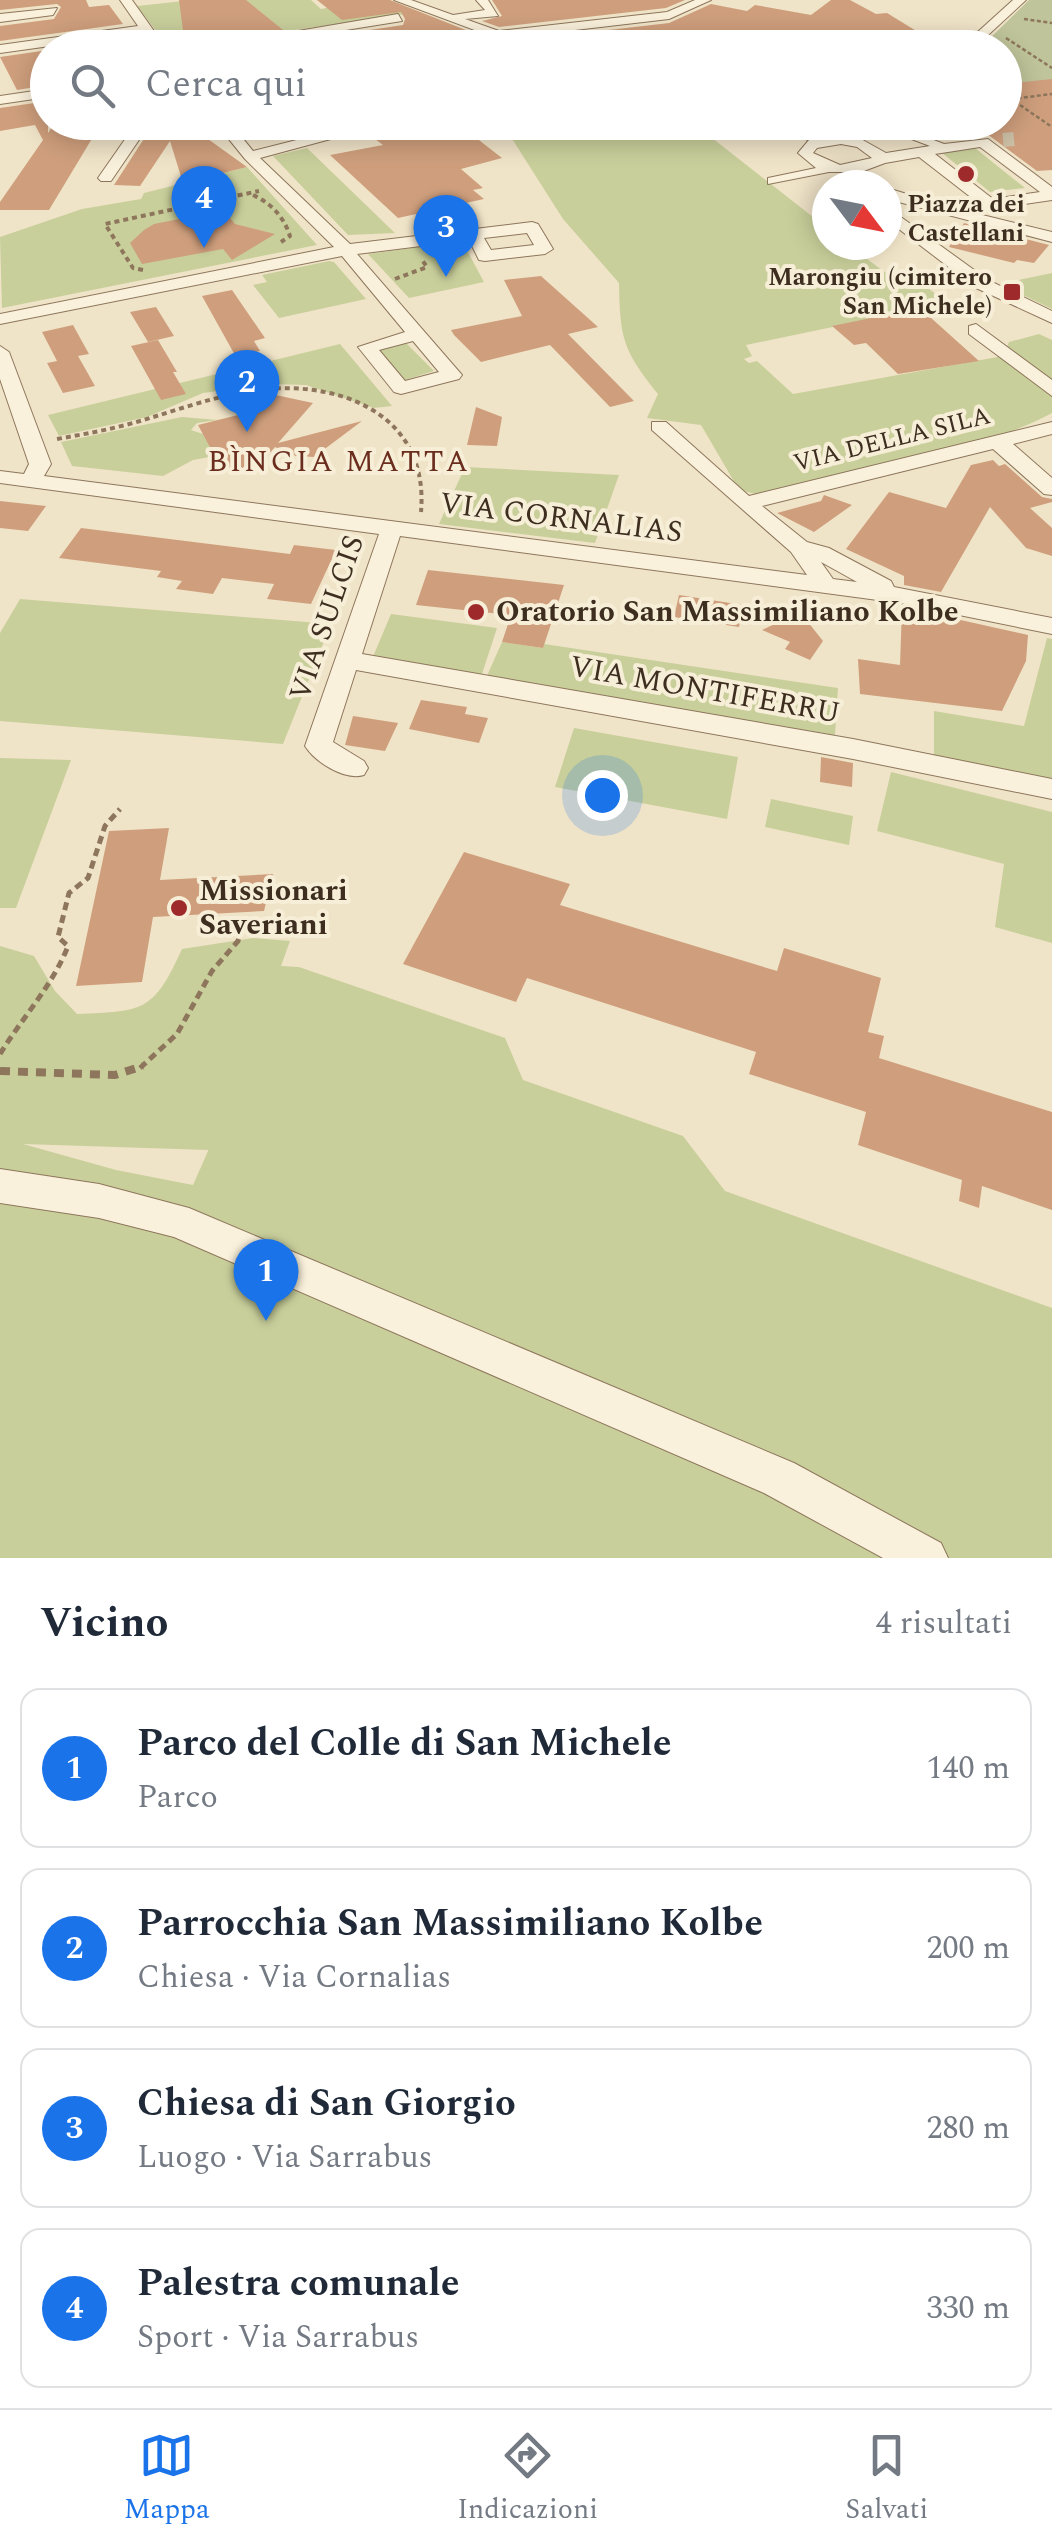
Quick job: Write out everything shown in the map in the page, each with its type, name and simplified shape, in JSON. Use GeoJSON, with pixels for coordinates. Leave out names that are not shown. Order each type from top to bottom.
{"type":"FeatureCollection","features":[{"type":"Feature","properties":{"kind":"street"},"geometry":{"type":"LineString","coordinates":[[126,0],[145,29],[138,30]]}},
{"type":"Feature","properties":{"kind":"street"},"geometry":{"type":"LineString","coordinates":[[400,0],[484,30]]}},
{"type":"Feature","properties":{"kind":"street"},"geometry":{"type":"LineString","coordinates":[[448,17],[494,13],[482,0]]}},
{"type":"Feature","properties":{"kind":"street"},"geometry":{"type":"LineString","coordinates":[[541,30],[669,15],[705,0]]}},
{"type":"Feature","properties":{"kind":"street"},"geometry":{"type":"LineString","coordinates":[[974,30],[1010,0]]}},
{"type":"Feature","properties":{"kind":"street"},"geometry":{"type":"LineString","coordinates":[[982,30],[1010,0]]}},
{"type":"Feature","properties":{"kind":"street"},"geometry":{"type":"LineString","coordinates":[[0,8],[48,4]]}},
{"type":"Feature","properties":{"kind":"street"},"geometry":{"type":"LineString","coordinates":[[0,18],[48,4]]}},
{"type":"Feature","properties":{"kind":"street"},"geometry":{"type":"LineString","coordinates":[[48,4],[65,30]]}},
{"type":"Feature","properties":{"kind":"street"},"geometry":{"type":"LineString","coordinates":[[337,30],[398,18]]}},
{"type":"Feature","properties":{"kind":"street"},"geometry":{"type":"LineString","coordinates":[[0,32],[61,24]]}},
{"type":"Feature","properties":{"kind":"street"},"geometry":{"type":"LineString","coordinates":[[0,48],[30,44]]}},
{"type":"Feature","properties":{"kind":"street"},"geometry":{"type":"LineString","coordinates":[[0,100],[30,96]]}},
{"type":"Feature","properties":{"kind":"street"},"geometry":{"type":"LineString","coordinates":[[106,178],[132,140]]}},
{"type":"Feature","properties":{"kind":"street"},"geometry":{"type":"LineString","coordinates":[[237,140],[346,250],[418,334]]}},
{"type":"Feature","properties":{"kind":"street"},"geometry":{"type":"LineString","coordinates":[[250,156],[314,140]]}},
{"type":"Feature","properties":{"kind":"street"},"geometry":{"type":"LineString","coordinates":[[779,140],[804,152],[821,169]]}},
{"type":"Feature","properties":{"kind":"street"},"geometry":{"type":"LineString","coordinates":[[804,152],[812,144],[837,140],[869,146],[878,159]]}},
{"type":"Feature","properties":{"kind":"street"},"geometry":{"type":"LineString","coordinates":[[878,170],[882,140]]}},
{"type":"Feature","properties":{"kind":"street"},"geometry":{"type":"LineString","coordinates":[[920,140],[948,146]]}},
{"type":"Feature","properties":{"kind":"street"},"geometry":{"type":"LineString","coordinates":[[772,180],[821,169],[859,169],[878,159],[920,150],[1003,140]]}},
{"type":"Feature","properties":{"kind":"street"},"geometry":{"type":"LineString","coordinates":[[982,142],[1052,195]]}},
{"type":"Feature","properties":{"kind":"street"},"geometry":{"type":"LineString","coordinates":[[920,150],[991,205]]}},
{"type":"Feature","properties":{"kind":"street"},"geometry":{"type":"LineString","coordinates":[[947,212],[1052,195]]}},
{"type":"Feature","properties":{"kind":"street"},"geometry":{"type":"LineString","coordinates":[[902,197],[928,208],[1052,237]]}},
{"type":"Feature","properties":{"kind":"street"},"geometry":{"type":"LineString","coordinates":[[902,210],[928,208]]}},
{"type":"Feature","properties":{"kind":"street"},"geometry":{"type":"LineString","coordinates":[[902,229],[982,284],[1052,318]]}},
{"type":"Feature","properties":{"kind":"street"},"geometry":{"type":"LineString","coordinates":[[902,232],[966,291],[1052,332]]}},
{"type":"Feature","properties":{"kind":"street"},"geometry":{"type":"LineString","coordinates":[[0,319],[346,250],[474,234]]}},
{"type":"Feature","properties":{"kind":"street"},"geometry":{"type":"LineString","coordinates":[[976,330],[1052,390]]}},
{"type":"Feature","properties":{"kind":"street"},"geometry":{"type":"LineString","coordinates":[[0,352],[40,464],[30,480]]}},
{"type":"Feature","properties":{"kind":"street"},"geometry":{"type":"LineString","coordinates":[[659,426],[744,504],[799,547],[825,585]]}},
{"type":"Feature","properties":{"kind":"street","name":"VIA DELLA SILA"},"geometry":{"type":"LineString","coordinates":[[744,504],[1052,428]]}},
{"type":"Feature","properties":{"kind":"street"},"geometry":{"type":"LineString","coordinates":[[999,443],[1052,489]]}},
{"type":"Feature","properties":{"kind":"street","name":"VIA CORNALIAS"},"geometry":{"type":"LineString","coordinates":[[0,477],[900,595],[1052,626]]}},
{"type":"Feature","properties":{"kind":"street","name":"VIA SULCIS"},"geometry":{"type":"LineString","coordinates":[[354,768],[318,746],[392,528]]}},
{"type":"Feature","properties":{"kind":"street"},"geometry":{"type":"LineString","coordinates":[[799,547],[821,553],[900,595]]}},
{"type":"Feature","properties":{"kind":"street","name":"VIA MONTIFERRU"},"geometry":{"type":"LineString","coordinates":[[345,660],[834,746],[1052,789]]}},
{"type":"Feature","properties":{"kind":"street"},"geometry":{"type":"LineString","coordinates":[[0,1186],[98,1201],[176,1220],[780,1478],[926,1558]]}},
{"type":"Feature","properties":{"kind":"path"},"geometry":{"type":"LineString","coordinates":[[1024,19],[1052,23]]}},
{"type":"Feature","properties":{"kind":"path"},"geometry":{"type":"LineString","coordinates":[[1022,48],[1052,68]]}},
{"type":"Feature","properties":{"kind":"path"},"geometry":{"type":"LineString","coordinates":[[1022,98],[1052,94]]}},
{"type":"Feature","properties":{"kind":"path"},"geometry":{"type":"LineString","coordinates":[[1022,107],[1052,127]]}},
{"type":"Feature","properties":{"kind":"path"},"geometry":{"type":"LineString","coordinates":[[147,271],[133,268],[105,224],[281,186]]}},
{"type":"Feature","properties":{"kind":"path"},"geometry":{"type":"LineString","coordinates":[[250,195],[260,197],[290,228],[290,236],[279,244]]}},
{"type":"Feature","properties":{"kind":"path"},"geometry":{"type":"LineString","coordinates":[[387,280],[424,270],[427,267],[418,256]]}},
{"type":"Feature","properties":{"kind":"path"},"geometry":{"type":"LineString","coordinates":[[57,440],[246,392],[322,392],[395,422],[407,438],[420,480],[421,512]]}},
{"type":"Feature","properties":{"kind":"path"},"geometry":{"type":"LineString","coordinates":[[0,1054],[30,1006],[58,973],[68,946],[58,938],[69,894],[88,878],[105,826],[120,809]]}},
{"type":"Feature","properties":{"kind":"path"},"geometry":{"type":"LineString","coordinates":[[0,1071],[115,1075],[139,1069],[177,1034],[212,971],[238,941],[244,922]]}},
{"type":"Feature","properties":{"kind":"green space"},"geometry":{"type":"Polygon","coordinates":[[[193,0],[311,0],[321,9],[368,0],[406,14],[294,30],[259,30],[278,27],[257,9],[228,14],[212,30],[155,30],[137,6],[193,0]]]}},
{"type":"Feature","properties":{"kind":"green space"},"geometry":{"type":"Polygon","coordinates":[[[1029,0],[1052,0],[1052,147],[1022,124],[1022,30],[998,30],[1029,0]]]}},
{"type":"Feature","properties":{"kind":"green space"},"geometry":{"type":"Polygon","coordinates":[[[513,140],[715,140],[812,216],[812,260],[868,260],[901,284],[918,280],[937,295],[938,308],[925,314],[900,313],[746,345],[752,356],[744,359],[749,363],[757,361],[793,394],[1003,356],[1009,342],[1039,334],[1052,340],[1052,413],[989,440],[919,460],[780,491],[756,494],[739,490],[701,425],[647,418],[658,394],[626,343],[619,283],[563,219],[513,140]]]}},
{"type":"Feature","properties":{"kind":"green space"},"geometry":{"type":"Polygon","coordinates":[[[307,148],[395,233],[348,235],[273,156],[307,148]]]}},
{"type":"Feature","properties":{"kind":"green space"},"geometry":{"type":"Polygon","coordinates":[[[975,148],[1025,188],[990,192],[941,152],[975,148]]]}},
{"type":"Feature","properties":{"kind":"green space"},"geometry":{"type":"Polygon","coordinates":[[[247,167],[317,245],[2,308],[0,237],[82,209],[141,199],[144,193],[247,167]]]}},
{"type":"Feature","properties":{"kind":"green space"},"geometry":{"type":"Polygon","coordinates":[[[462,241],[484,282],[409,298],[368,254],[462,241]]]}},
{"type":"Feature","properties":{"kind":"green space"},"geometry":{"type":"Polygon","coordinates":[[[329,261],[366,299],[279,318],[253,285],[267,282],[262,275],[329,261]]]}},
{"type":"Feature","properties":{"kind":"green space"},"geometry":{"type":"Polygon","coordinates":[[[1052,273],[1052,309],[1000,284],[1052,273]]]}},
{"type":"Feature","properties":{"kind":"green space"},"geometry":{"type":"Polygon","coordinates":[[[406,343],[434,371],[405,380],[379,350],[406,343]]]}},
{"type":"Feature","properties":{"kind":"green space"},"geometry":{"type":"Polygon","coordinates":[[[340,344],[392,406],[374,408],[306,385],[270,384],[203,393],[147,417],[59,436],[48,415],[340,344]]]}},
{"type":"Feature","properties":{"kind":"green space"},"geometry":{"type":"Polygon","coordinates":[[[182,417],[218,420],[197,423],[191,430],[203,434],[215,456],[193,460],[163,476],[72,466],[61,442],[182,417]]]}},
{"type":"Feature","properties":{"kind":"green space"},"geometry":{"type":"Polygon","coordinates":[[[465,467],[619,475],[595,543],[439,524],[465,467]]]}},
{"type":"Feature","properties":{"kind":"green space"},"geometry":{"type":"Polygon","coordinates":[[[20,599],[331,624],[283,744],[0,721],[0,633],[20,599]]]}},
{"type":"Feature","properties":{"kind":"green space"},"geometry":{"type":"Polygon","coordinates":[[[391,614],[497,628],[482,674],[372,659],[391,614]]]}},
{"type":"Feature","properties":{"kind":"green space"},"geometry":{"type":"Polygon","coordinates":[[[1047,638],[1052,639],[1052,794],[934,760],[934,711],[1024,726],[1047,638]]]}},
{"type":"Feature","properties":{"kind":"green space"},"geometry":{"type":"Polygon","coordinates":[[[502,642],[543,648],[544,644],[838,688],[835,735],[486,678],[502,642]]]}},
{"type":"Feature","properties":{"kind":"green space"},"geometry":{"type":"Polygon","coordinates":[[[574,728],[738,757],[727,819],[555,787],[574,728]]]}},
{"type":"Feature","properties":{"kind":"green space"},"geometry":{"type":"Polygon","coordinates":[[[0,758],[71,760],[16,908],[0,908],[0,758]]]}},
{"type":"Feature","properties":{"kind":"green space"},"geometry":{"type":"Polygon","coordinates":[[[891,772],[1052,812],[1052,943],[995,927],[1004,864],[877,831],[891,772]]]}},
{"type":"Feature","properties":{"kind":"green space"},"geometry":{"type":"Polygon","coordinates":[[[771,799],[853,816],[849,845],[765,827],[771,799]]]}},
{"type":"Feature","properties":{"kind":"green space"},"geometry":{"type":"Polygon","coordinates":[[[253,938],[290,941],[281,966],[299,967],[505,1038],[523,1080],[683,1136],[725,1191],[1052,1308],[1052,1558],[0,1558],[0,946],[34,956],[55,991],[77,1014],[117,1012],[143,1004],[163,986],[182,949],[253,938]],[[23,1144],[116,1170],[193,1185],[208,1150],[23,1144]]]}},
{"type":"Feature","properties":{"kind":"building"},"geometry":{"type":"Polygon","coordinates":[[[0,0],[86,0],[89,7],[109,5],[123,24],[80,30],[30,30],[30,37],[0,41],[0,26],[54,19],[61,7],[57,4],[0,10],[0,0]]]}},
{"type":"Feature","properties":{"kind":"building"},"geometry":{"type":"Polygon","coordinates":[[[179,0],[246,0],[283,30],[183,30],[179,0]]]}},
{"type":"Feature","properties":{"kind":"building"},"geometry":{"type":"Polygon","coordinates":[[[317,0],[390,0],[466,30],[369,30],[403,25],[401,12],[342,20],[317,0]]]}},
{"type":"Feature","properties":{"kind":"building"},"geometry":{"type":"Polygon","coordinates":[[[492,0],[685,0],[666,8],[499,27],[482,21],[502,16],[492,0]]]}},
{"type":"Feature","properties":{"kind":"building"},"geometry":{"type":"Polygon","coordinates":[[[831,0],[850,0],[876,14],[887,13],[915,30],[608,30],[669,23],[711,4],[747,11],[755,5],[811,15],[831,0]]]}},
{"type":"Feature","properties":{"kind":"building"},"geometry":{"type":"Polygon","coordinates":[[[30,53],[30,88],[17,90],[0,57],[30,53]]]}},
{"type":"Feature","properties":{"kind":"building"},"geometry":{"type":"Polygon","coordinates":[[[1052,79],[1052,170],[1037,171],[995,140],[1022,140],[1022,82],[1052,79]]]}},
{"type":"Feature","properties":{"kind":"building"},"geometry":{"type":"Polygon","coordinates":[[[30,104],[30,126],[0,131],[0,108],[30,104]]]}},
{"type":"Feature","properties":{"kind":"building"},"geometry":{"type":"Polygon","coordinates":[[[43,140],[91,140],[49,210],[0,210],[0,202],[43,140]]]}},
{"type":"Feature","properties":{"kind":"building"},"geometry":{"type":"Polygon","coordinates":[[[143,140],[209,140],[247,167],[183,183],[170,141],[140,186],[114,185],[143,140]]]}},
{"type":"Feature","properties":{"kind":"building"},"geometry":{"type":"Polygon","coordinates":[[[376,140],[479,140],[502,158],[461,169],[483,188],[473,190],[484,199],[398,218],[330,155],[383,145],[376,140]]]}},
{"type":"Feature","properties":{"kind":"building"},"geometry":{"type":"Polygon","coordinates":[[[199,215],[218,220],[230,218],[235,224],[275,234],[232,260],[223,249],[142,264],[130,243],[144,230],[154,224],[199,215]]]}},
{"type":"Feature","properties":{"kind":"building"},"geometry":{"type":"Polygon","coordinates":[[[964,223],[1049,245],[1034,263],[1014,263],[949,247],[964,223]]]}},
{"type":"Feature","properties":{"kind":"building"},"geometry":{"type":"Polygon","coordinates":[[[541,276],[598,327],[568,334],[634,401],[610,407],[550,345],[481,362],[454,335],[451,330],[522,316],[504,280],[541,276]]]}},
{"type":"Feature","properties":{"kind":"building"},"geometry":{"type":"Polygon","coordinates":[[[232,290],[265,338],[254,341],[260,351],[236,357],[202,296],[232,290]]]}},
{"type":"Feature","properties":{"kind":"building"},"geometry":{"type":"Polygon","coordinates":[[[156,307],[174,336],[148,342],[130,312],[156,307]]]}},
{"type":"Feature","properties":{"kind":"building"},"geometry":{"type":"Polygon","coordinates":[[[920,308],[979,361],[898,374],[866,343],[854,345],[832,326],[920,308]]]}},
{"type":"Feature","properties":{"kind":"building"},"geometry":{"type":"Polygon","coordinates":[[[73,325],[89,354],[78,356],[95,386],[63,393],[47,363],[57,361],[42,332],[73,325]]]}},
{"type":"Feature","properties":{"kind":"building"},"geometry":{"type":"Polygon","coordinates":[[[158,340],[186,394],[161,400],[131,346],[158,340]]]}},
{"type":"Feature","properties":{"kind":"building"},"geometry":{"type":"Polygon","coordinates":[[[271,394],[313,403],[278,443],[362,421],[314,457],[296,456],[275,447],[260,464],[237,470],[220,466],[198,425],[254,411],[271,394]]]}},
{"type":"Feature","properties":{"kind":"building"},"geometry":{"type":"Polygon","coordinates":[[[476,407],[502,417],[497,446],[467,445],[476,407]]]}},
{"type":"Feature","properties":{"kind":"building"},"geometry":{"type":"Polygon","coordinates":[[[993,460],[999,466],[1005,464],[1042,497],[1052,499],[1030,508],[1052,528],[1052,556],[1026,548],[990,507],[941,592],[904,585],[904,576],[846,549],[889,492],[946,508],[971,465],[993,460]]]}},
{"type":"Feature","properties":{"kind":"building"},"geometry":{"type":"Polygon","coordinates":[[[824,495],[852,505],[814,532],[777,513],[821,501],[824,495]]]}},
{"type":"Feature","properties":{"kind":"building"},"geometry":{"type":"Polygon","coordinates":[[[0,501],[46,506],[28,531],[0,528],[0,501]]]}},
{"type":"Feature","properties":{"kind":"building"},"geometry":{"type":"Polygon","coordinates":[[[81,528],[290,554],[294,545],[336,550],[311,604],[267,599],[274,584],[222,578],[213,594],[176,589],[182,581],[157,577],[161,571],[59,558],[81,528]]]}},
{"type":"Feature","properties":{"kind":"building"},"geometry":{"type":"Polygon","coordinates":[[[428,570],[564,585],[543,648],[502,642],[511,615],[416,605],[428,570]]]}},
{"type":"Feature","properties":{"kind":"building"},"geometry":{"type":"Polygon","coordinates":[[[679,595],[743,605],[739,627],[674,617],[679,595]]]}},
{"type":"Feature","properties":{"kind":"building"},"geometry":{"type":"Polygon","coordinates":[[[902,607],[1028,635],[1026,661],[1002,711],[860,694],[858,659],[900,665],[902,607]]]}},
{"type":"Feature","properties":{"kind":"building"},"geometry":{"type":"Polygon","coordinates":[[[800,612],[823,641],[810,660],[785,649],[790,642],[762,630],[800,612]]]}},
{"type":"Feature","properties":{"kind":"building"},"geometry":{"type":"Polygon","coordinates":[[[421,700],[467,707],[465,714],[488,718],[479,743],[409,729],[421,700]]]}},
{"type":"Feature","properties":{"kind":"building"},"geometry":{"type":"Polygon","coordinates":[[[353,716],[398,723],[385,751],[345,745],[353,716]]]}},
{"type":"Feature","properties":{"kind":"building"},"geometry":{"type":"Polygon","coordinates":[[[821,757],[853,763],[852,787],[820,782],[821,757]]]}},
{"type":"Feature","properties":{"kind":"building","name":"Missionari Saveriani"},"geometry":{"type":"Polygon","coordinates":[[[169,828],[160,880],[273,874],[264,911],[153,917],[142,982],[76,986],[109,831],[169,828]]]}},
{"type":"Feature","properties":{"kind":"building"},"geometry":{"type":"Polygon","coordinates":[[[464,852],[570,884],[560,905],[777,971],[784,948],[881,978],[868,1032],[884,1036],[879,1058],[1052,1112],[1052,1210],[982,1186],[979,1208],[959,1201],[962,1180],[858,1145],[866,1112],[749,1074],[756,1052],[527,978],[516,1002],[403,964],[464,852]]]}},
{"type":"Feature","properties":{"kind":"place","name":"Piazza dei Castellani"},"geometry":{"type":"Point","coordinates":[966,174]}},
{"type":"Feature","properties":{"kind":"place","name":"Palestra comunale"},"geometry":{"type":"Point","coordinates":[204,248]}},
{"type":"Feature","properties":{"kind":"place","name":"Chiesa di San Giorgio"},"geometry":{"type":"Point","coordinates":[446,277]}},
{"type":"Feature","properties":{"kind":"place","name":"Marongiu (cimitero San Michele)"},"geometry":{"type":"Point","coordinates":[1012,292]}},
{"type":"Feature","properties":{"kind":"place","name":"Parrocchia San Massimiliano Kolbe"},"geometry":{"type":"Point","coordinates":[247,432]}},
{"type":"Feature","properties":{"kind":"place","name":"Oratorio San Massimiliano Kolbe"},"geometry":{"type":"Point","coordinates":[476,612]}},
{"type":"Feature","properties":{"kind":"place","name":"Missionari Saveriani"},"geometry":{"type":"Point","coordinates":[179,908]}},
{"type":"Feature","properties":{"kind":"place","name":"Parco del Colle di San Michele"},"geometry":{"type":"Point","coordinates":[266,1321]}},
{"type":"Feature","properties":{"kind":"district","name":"BÌNGIA MATTA"},"geometry":{"type":"Point","coordinates":[339,462]}}]}
